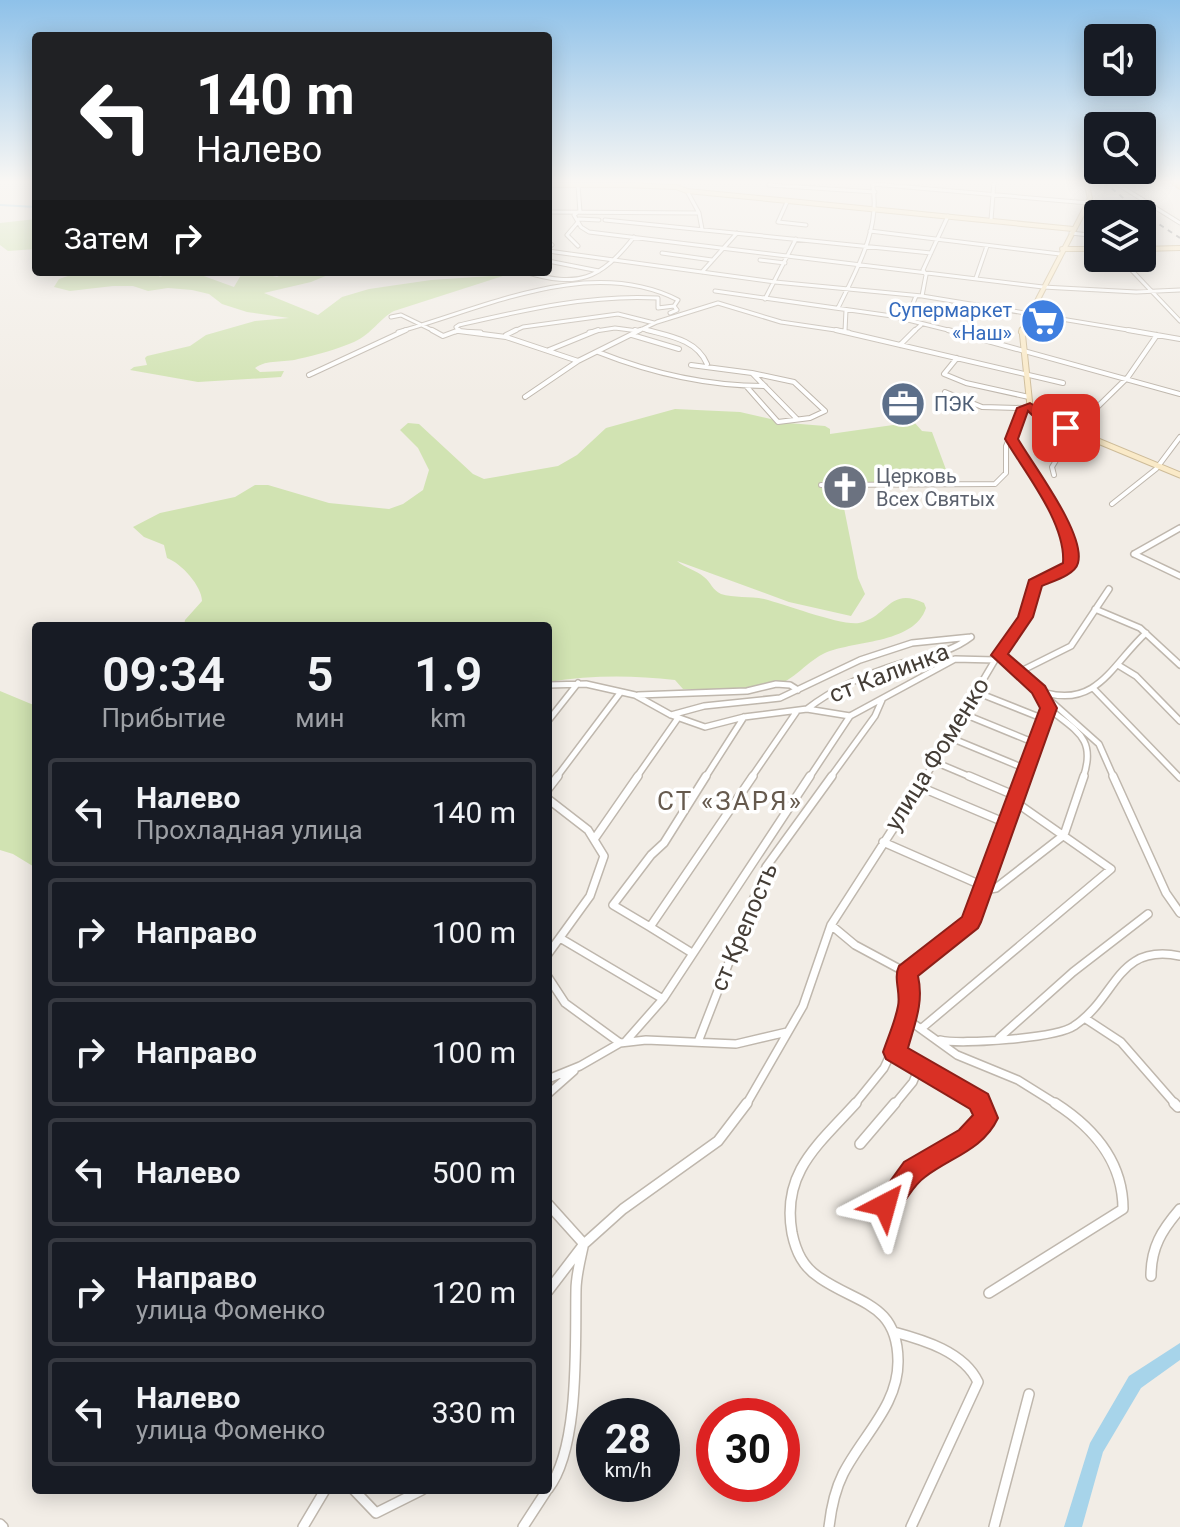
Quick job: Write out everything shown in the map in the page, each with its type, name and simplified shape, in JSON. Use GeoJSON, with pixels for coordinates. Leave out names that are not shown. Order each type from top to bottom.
{"type":"FeatureCollection","features":[{"type":"Feature","properties":{"kind":"main road"},"geometry":{"type":"LineString","coordinates":[[1060,253],[1021,332],[1020,349],[1029,397],[1026,407],[1039,416],[1180,475]]}},
{"type":"Feature","properties":{"kind":"street"},"geometry":{"type":"LineString","coordinates":[[581,253],[616,261],[846,291],[922,296],[1180,339]]}},
{"type":"Feature","properties":{"kind":"street"},"geometry":{"type":"LineString","coordinates":[[309,375],[386,337],[453,313],[588,280],[608,268],[622,253]]}},
{"type":"Feature","properties":{"kind":"street"},"geometry":{"type":"LineString","coordinates":[[664,253],[712,260]]}},
{"type":"Feature","properties":{"kind":"street"},"geometry":{"type":"LineString","coordinates":[[702,272],[718,253]]}},
{"type":"Feature","properties":{"kind":"street"},"geometry":{"type":"LineString","coordinates":[[766,253],[1043,287],[1152,292],[1180,290]]}},
{"type":"Feature","properties":{"kind":"street"},"geometry":{"type":"LineString","coordinates":[[838,308],[862,253]]}},
{"type":"Feature","properties":{"kind":"street"},"geometry":{"type":"LineString","coordinates":[[922,296],[931,253]]}},
{"type":"Feature","properties":{"kind":"street"},"geometry":{"type":"LineString","coordinates":[[976,278],[985,253]]}},
{"type":"Feature","properties":{"kind":"street"},"geometry":{"type":"LineString","coordinates":[[765,299],[789,256]]}},
{"type":"Feature","properties":{"kind":"street"},"geometry":{"type":"LineString","coordinates":[[760,260],[785,263]]}},
{"type":"Feature","properties":{"kind":"street"},"geometry":{"type":"LineString","coordinates":[[552,262],[599,271]]}},
{"type":"Feature","properties":{"kind":"street"},"geometry":{"type":"LineString","coordinates":[[1133,272],[1180,321]]}},
{"type":"Feature","properties":{"kind":"street"},"geometry":{"type":"LineString","coordinates":[[459,331],[456,327],[459,325],[482,318],[557,303],[593,302],[638,295],[658,298],[658,308],[674,306],[678,302],[674,297],[645,286],[572,284],[538,276]]}},
{"type":"Feature","properties":{"kind":"street"},"geometry":{"type":"LineString","coordinates":[[715,291],[906,321],[1128,377],[1180,394]]}},
{"type":"Feature","properties":{"kind":"street"},"geometry":{"type":"LineString","coordinates":[[906,321],[916,296]]}},
{"type":"Feature","properties":{"kind":"street"},"geometry":{"type":"LineString","coordinates":[[525,397],[578,361],[654,323],[718,303],[781,322],[845,331],[1063,383]]}},
{"type":"Feature","properties":{"kind":"street"},"geometry":{"type":"LineString","coordinates":[[665,319],[663,316],[677,310],[674,306]]}},
{"type":"Feature","properties":{"kind":"street"},"geometry":{"type":"LineString","coordinates":[[845,331],[846,310]]}},
{"type":"Feature","properties":{"kind":"street"},"geometry":{"type":"LineString","coordinates":[[506,335],[523,327],[618,314],[654,323]]}},
{"type":"Feature","properties":{"kind":"street"},"geometry":{"type":"LineString","coordinates":[[391,317],[401,315],[440,336],[459,331],[506,335],[549,350],[550,354],[578,361]]}},
{"type":"Feature","properties":{"kind":"street"},"geometry":{"type":"LineString","coordinates":[[900,345],[921,325]]}},
{"type":"Feature","properties":{"kind":"street"},"geometry":{"type":"LineString","coordinates":[[549,350],[599,330],[623,327],[694,346],[705,356],[707,364]]}},
{"type":"Feature","properties":{"kind":"street"},"geometry":{"type":"LineString","coordinates":[[631,335],[679,349]]}},
{"type":"Feature","properties":{"kind":"street"},"geometry":{"type":"LineString","coordinates":[[1054,475],[1052,467],[1056,457],[1075,431],[1128,377],[1157,335]]}},
{"type":"Feature","properties":{"kind":"street"},"geometry":{"type":"LineString","coordinates":[[598,352],[658,373],[747,387],[765,386]]}},
{"type":"Feature","properties":{"kind":"street"},"geometry":{"type":"LineString","coordinates":[[957,358],[944,374],[1029,397]]}},
{"type":"Feature","properties":{"kind":"street"},"geometry":{"type":"LineString","coordinates":[[691,365],[707,364],[794,382],[825,411],[820,415],[778,422],[747,387]]}},
{"type":"Feature","properties":{"kind":"street"},"geometry":{"type":"LineString","coordinates":[[752,373],[797,419]]}},
{"type":"Feature","properties":{"kind":"street"},"geometry":{"type":"LineString","coordinates":[[945,392],[973,406],[1008,411],[1026,407]]}},
{"type":"Feature","properties":{"kind":"street"},"geometry":{"type":"LineString","coordinates":[[821,485],[995,484],[1006,473],[1006,446],[1026,407]]}},
{"type":"Feature","properties":{"kind":"street"},"geometry":{"type":"LineString","coordinates":[[1112,504],[1159,466],[1180,437]]}},
{"type":"Feature","properties":{"kind":"street","name":"улица Фоменко"},"geometry":{"type":"LineString","coordinates":[[552,1286],[584,1244],[623,1209],[718,1141],[749,1100],[803,1006],[831,925],[951,738],[997,658],[1026,617],[1035,583],[1071,564],[1064,527],[1011,439]]}},
{"type":"Feature","properties":{"kind":"street"},"geometry":{"type":"LineString","coordinates":[[1180,528],[1134,554],[1180,576]]}},
{"type":"Feature","properties":{"kind":"street"},"geometry":{"type":"LineString","coordinates":[[1019,672],[1071,646],[1109,589]]}},
{"type":"Feature","properties":{"kind":"street"},"geometry":{"type":"LineString","coordinates":[[1095,609],[1132,623],[1180,665]]}},
{"type":"Feature","properties":{"kind":"street"},"geometry":{"type":"LineString","coordinates":[[1039,690],[1065,699],[1078,698],[1118,665],[1146,633]]}},
{"type":"Feature","properties":{"kind":"street","name":"ст Калинка"},"geometry":{"type":"LineString","coordinates":[[635,695],[747,691],[776,684],[790,685],[798,690],[860,660],[912,643],[971,637],[945,653],[866,677],[807,709]]}},
{"type":"Feature","properties":{"kind":"street"},"geometry":{"type":"LineString","coordinates":[[552,1077],[623,1042],[663,999],[850,716],[955,659],[997,658],[1019,672],[1099,744],[1166,893],[1180,913]]}},
{"type":"Feature","properties":{"kind":"street"},"geometry":{"type":"LineString","coordinates":[[1118,665],[1136,676],[1180,721]]}},
{"type":"Feature","properties":{"kind":"street"},"geometry":{"type":"LineString","coordinates":[[552,685],[578,683],[635,695],[674,717],[705,727],[744,717],[807,709],[850,716]]}},
{"type":"Feature","properties":{"kind":"street"},"geometry":{"type":"LineString","coordinates":[[552,716],[578,683]]}},
{"type":"Feature","properties":{"kind":"street"},"geometry":{"type":"LineString","coordinates":[[1093,688],[1180,778]]}},
{"type":"Feature","properties":{"kind":"street"},"geometry":{"type":"LineString","coordinates":[[595,838],[674,717],[704,706],[780,698],[798,690]]}},
{"type":"Feature","properties":{"kind":"street"},"geometry":{"type":"LineString","coordinates":[[883,842],[983,887],[996,888],[1064,835],[1090,759],[1083,737],[1048,708],[1039,690]]}},
{"type":"Feature","properties":{"kind":"street"},"geometry":{"type":"LineString","coordinates":[[976,692],[1044,719]]}},
{"type":"Feature","properties":{"kind":"street"},"geometry":{"type":"LineString","coordinates":[[552,784],[620,693]]}},
{"type":"Feature","properties":{"kind":"street","name":"ст Крепость"},"geometry":{"type":"LineString","coordinates":[[698,1042],[766,867],[875,716],[882,700]]}},
{"type":"Feature","properties":{"kind":"street"},"geometry":{"type":"LineString","coordinates":[[907,973],[970,922],[1048,708]]}},
{"type":"Feature","properties":{"kind":"street"},"geometry":{"type":"LineString","coordinates":[[650,927],[797,711]]}},
{"type":"Feature","properties":{"kind":"street"},"geometry":{"type":"LineString","coordinates":[[964,714],[1035,743]]}},
{"type":"Feature","properties":{"kind":"street"},"geometry":{"type":"LineString","coordinates":[[692,953],[613,905],[651,855],[664,843],[744,717]]}},
{"type":"Feature","properties":{"kind":"street"},"geometry":{"type":"LineString","coordinates":[[951,738],[1026,769]]}},
{"type":"Feature","properties":{"kind":"street"},"geometry":{"type":"LineString","coordinates":[[922,1028],[1059,908],[1111,869],[1015,798],[935,762]]}},
{"type":"Feature","properties":{"kind":"street"},"geometry":{"type":"LineString","coordinates":[[918,786],[1006,823]]}},
{"type":"Feature","properties":{"kind":"street"},"geometry":{"type":"LineString","coordinates":[[552,802],[570,813],[595,838],[604,856],[601,874],[588,902],[552,949]]}},
{"type":"Feature","properties":{"kind":"street"},"geometry":{"type":"LineString","coordinates":[[999,1038],[1073,972],[1148,914]]}},
{"type":"Feature","properties":{"kind":"street"},"geometry":{"type":"LineString","coordinates":[[831,925],[855,945],[907,973]]}},
{"type":"Feature","properties":{"kind":"street"},"geometry":{"type":"LineString","coordinates":[[560,938],[663,999]]}},
{"type":"Feature","properties":{"kind":"street"},"geometry":{"type":"LineString","coordinates":[[937,1039],[952,1044],[969,1044],[999,1038],[1044,1038],[1060,1034],[1086,1019],[1123,970],[1147,954],[1179,954]]}},
{"type":"Feature","properties":{"kind":"street"},"geometry":{"type":"LineString","coordinates":[[907,973],[911,993],[907,1019],[895,1052],[872,1085],[795,1177],[789,1214],[796,1251],[807,1268],[822,1280],[861,1297],[894,1332],[923,1339],[973,1371],[978,1382],[911,1527]]}},
{"type":"Feature","properties":{"kind":"street"},"geometry":{"type":"LineString","coordinates":[[552,983],[565,1003],[623,1042],[736,1044],[789,1032]]}},
{"type":"Feature","properties":{"kind":"street"},"geometry":{"type":"LineString","coordinates":[[907,1019],[949,1051],[1013,1078],[1066,1109],[1105,1149],[1125,1196],[1123,1209],[989,1293]]}},
{"type":"Feature","properties":{"kind":"street"},"geometry":{"type":"LineString","coordinates":[[1086,1019],[1121,1042],[1155,1077],[1178,1107]]}},
{"type":"Feature","properties":{"kind":"street"},"geometry":{"type":"LineString","coordinates":[[885,1205],[895,1197],[913,1170],[967,1138],[986,1118],[980,1102],[895,1052]]}},
{"type":"Feature","properties":{"kind":"street"},"geometry":{"type":"LineString","coordinates":[[860,1144],[913,1082],[917,1072],[914,1065]]}},
{"type":"Feature","properties":{"kind":"street"},"geometry":{"type":"LineString","coordinates":[[552,1090],[580,1066]]}},
{"type":"Feature","properties":{"kind":"street"},"geometry":{"type":"LineString","coordinates":[[552,1208],[584,1244],[576,1286],[577,1351],[565,1448],[558,1476],[552,1484]]}},
{"type":"Feature","properties":{"kind":"street"},"geometry":{"type":"LineString","coordinates":[[1151,1276],[1150,1255],[1154,1242],[1180,1209]]}},
{"type":"Feature","properties":{"kind":"street"},"geometry":{"type":"LineString","coordinates":[[829,1527],[835,1495],[843,1475],[888,1406],[897,1360],[894,1332]]}},
{"type":"Feature","properties":{"kind":"street"},"geometry":{"type":"LineString","coordinates":[[994,1527],[1029,1394]]}},
{"type":"Feature","properties":{"kind":"street"},"geometry":{"type":"LineString","coordinates":[[303,1527],[323,1494]]}},
{"type":"Feature","properties":{"kind":"street"},"geometry":{"type":"LineString","coordinates":[[358,1494],[376,1513],[411,1494]]}},
{"type":"Feature","properties":{"kind":"street"},"geometry":{"type":"LineString","coordinates":[[523,1527],[545,1494]]}},
{"type":"Feature","properties":{"kind":"green space"},"geometry":{"type":"Polygon","coordinates":[[[68,276],[204,276],[234,287],[240,276],[325,276],[264,293],[318,315],[342,297],[369,289],[431,280],[503,276],[394,311],[348,345],[298,359],[265,363],[255,368],[260,372],[284,371],[281,377],[198,382],[130,370],[147,365],[147,356],[190,346],[206,335],[255,321],[289,318],[247,312],[222,304],[209,294],[192,290],[168,288],[148,291],[133,286],[113,286],[70,291],[54,287],[59,279],[68,276]]]}},
{"type":"Feature","properties":{"kind":"green space"},"geometry":{"type":"Polygon","coordinates":[[[675,409],[740,412],[788,423],[825,426],[830,429],[830,434],[914,422],[922,431],[932,432],[951,483],[839,483],[858,578],[865,594],[851,616],[789,602],[677,561],[701,575],[721,594],[764,599],[851,623],[869,620],[896,600],[912,599],[924,603],[926,608],[919,620],[896,635],[823,654],[785,682],[770,687],[683,689],[675,680],[627,677],[552,682],[552,622],[185,622],[202,601],[195,582],[167,558],[164,545],[144,537],[133,527],[160,513],[235,497],[255,485],[268,485],[329,503],[389,509],[403,504],[423,490],[429,470],[418,448],[400,430],[408,423],[419,424],[473,474],[484,479],[558,466],[577,455],[606,428],[675,409]]]}},
{"type":"Feature","properties":{"kind":"green space"},"geometry":{"type":"Polygon","coordinates":[[[0,691],[32,704],[32,866],[0,850],[0,691]]]}},
{"type":"Feature","properties":{"kind":"waterway"},"geometry":{"type":"LineString","coordinates":[[1073,1527],[1096,1449],[1135,1382],[1180,1351]]}},
{"type":"Feature","properties":{"kind":"place","name":"Супермаркет «Наш»"},"geometry":{"type":"Point","coordinates":[1043,321]}},
{"type":"Feature","properties":{"kind":"place","name":"ПЭК"},"geometry":{"type":"Point","coordinates":[903,404]}},
{"type":"Feature","properties":{"kind":"place","name":"Церковь Всех Святых"},"geometry":{"type":"Point","coordinates":[845,487]}},
{"type":"Feature","properties":{"kind":"district","name":"СТ «ЗАРЯ»"},"geometry":{"type":"Point","coordinates":[730,801]}},
{"type":"Feature","properties":{"kind":"route"},"geometry":{"type":"LineString","coordinates":[[885,1205],[895,1197],[913,1170],[967,1138],[986,1118],[980,1102],[895,1052],[909,1008],[911,993],[907,973],[970,922],[1048,708],[1039,690],[999,655],[1026,617],[1032,587],[1066,569],[1071,564],[1072,549],[1064,527],[1011,439],[1023,408],[1030,406],[1039,416],[1066,428]]}}]}
